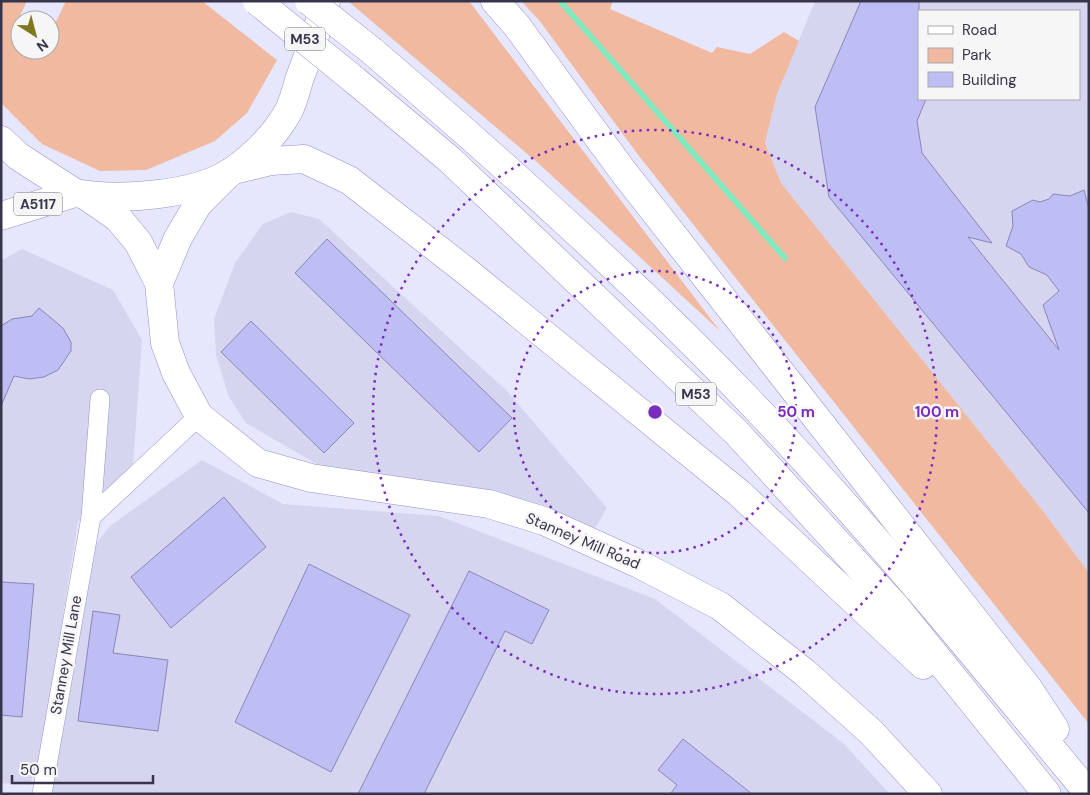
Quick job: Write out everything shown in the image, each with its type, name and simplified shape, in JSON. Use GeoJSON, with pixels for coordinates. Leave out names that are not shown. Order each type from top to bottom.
{"type":"FeatureCollection","features":[{"type":"Feature","properties":{"kind":"main road","name":"M53"},"geometry":{"type":"LineString","coordinates":[[257,1],[449,159],[736,432],[896,607],[1047,794]]}},
{"type":"Feature","properties":{"kind":"main road","name":"M53"},"geometry":{"type":"LineString","coordinates":[[309,1],[372,51],[474,138],[592,244],[756,408],[922,591],[1089,794]]}},
{"type":"Feature","properties":{"kind":"main road","name":"Stanney Mill Road"},"geometry":{"type":"LineString","coordinates":[[159,283],[178,238],[198,204],[261,146],[288,112],[326,1]]}},
{"type":"Feature","properties":{"kind":"main road"},"geometry":{"type":"LineString","coordinates":[[495,1],[517,26],[622,170],[1028,688],[1089,778]]}},
{"type":"Feature","properties":{"kind":"main road","name":"Stanney Mill Road"},"geometry":{"type":"LineString","coordinates":[[1,140],[18,156],[118,218],[138,242],[159,283],[165,342],[176,373],[199,416],[258,463],[311,478],[489,504],[544,522],[639,564],[720,606],[804,672],[872,732],[928,794]]}},
{"type":"Feature","properties":{"kind":"main road"},"geometry":{"type":"LineString","coordinates":[[80,194],[115,197],[168,192],[196,186],[231,172],[270,161],[304,158],[349,180],[474,277],[739,494],[902,644],[1006,744]]}},
{"type":"Feature","properties":{"kind":"main road","name":"A5117"},"geometry":{"type":"LineString","coordinates":[[1,216],[80,194]]}},
{"type":"Feature","properties":{"kind":"street","name":"Stanney Mill Lane"},"geometry":{"type":"LineString","coordinates":[[42,794],[91,517],[100,399]]}},
{"type":"Feature","properties":{"kind":"street"},"geometry":{"type":"LineString","coordinates":[[91,517],[199,416]]}},
{"type":"Feature","properties":{"kind":"shaded area"},"geometry":{"type":"Polygon","coordinates":[[[815,1],[1089,1],[1089,573],[1043,511],[781,183],[765,143],[777,94],[815,1]]]}},
{"type":"Feature","properties":{"kind":"shaded area"},"geometry":{"type":"Polygon","coordinates":[[[291,212],[319,219],[507,391],[607,508],[593,532],[322,467],[246,423],[229,397],[216,355],[214,319],[235,263],[263,224],[291,212]]]}},
{"type":"Feature","properties":{"kind":"shaded area"},"geometry":{"type":"Polygon","coordinates":[[[22,249],[113,290],[142,340],[133,464],[78,522],[41,754],[30,785],[1,783],[1,261],[22,249]]]}},
{"type":"Feature","properties":{"kind":"shaded area"},"geometry":{"type":"Polygon","coordinates":[[[202,460],[283,504],[439,516],[655,599],[843,743],[890,794],[51,794],[93,548],[110,526],[202,460]]]}},
{"type":"Feature","properties":{"kind":"green space"},"geometry":{"type":"Polygon","coordinates":[[[1,1],[27,1],[23,10],[10,10],[10,60],[60,60],[60,13],[66,1],[202,1],[277,60],[247,113],[215,141],[146,170],[100,171],[42,144],[1,103],[1,1]]]}},
{"type":"Feature","properties":{"kind":"green space"},"geometry":{"type":"Polygon","coordinates":[[[348,1],[469,1],[720,331],[538,163],[348,1]]]}},
{"type":"Feature","properties":{"kind":"green space"},"geometry":{"type":"Polygon","coordinates":[[[521,1],[613,1],[610,9],[712,53],[717,47],[750,54],[784,32],[799,41],[777,94],[765,143],[781,183],[1043,511],[1089,573],[1089,724],[639,156],[539,20],[521,1]]]}},
{"type":"Feature","properties":{"kind":"building"},"geometry":{"type":"Polygon","coordinates":[[[861,1],[919,1],[918,100],[926,100],[917,121],[922,153],[992,243],[968,237],[1059,350],[1043,305],[1059,291],[1047,275],[1029,267],[1021,254],[1006,246],[1013,226],[1012,211],[1033,200],[1040,202],[1049,199],[1053,194],[1070,196],[1084,190],[1089,209],[1089,513],[829,197],[815,107],[861,1]]]}},
{"type":"Feature","properties":{"kind":"building"},"geometry":{"type":"Polygon","coordinates":[[[327,239],[512,418],[479,452],[295,273],[327,239]]]}},
{"type":"Feature","properties":{"kind":"building"},"geometry":{"type":"Polygon","coordinates":[[[39,308],[63,328],[71,342],[71,351],[58,370],[44,377],[29,379],[14,376],[1,406],[1,326],[12,319],[32,316],[39,308]]]}},
{"type":"Feature","properties":{"kind":"building"},"geometry":{"type":"Polygon","coordinates":[[[251,321],[354,423],[324,453],[221,352],[251,321]]]}},
{"type":"Feature","properties":{"kind":"building"},"geometry":{"type":"Polygon","coordinates":[[[224,497],[266,547],[171,628],[131,577],[224,497]]]}},
{"type":"Feature","properties":{"kind":"building"},"geometry":{"type":"Polygon","coordinates":[[[309,564],[410,615],[331,772],[235,722],[309,564]]]}},
{"type":"Feature","properties":{"kind":"building"},"geometry":{"type":"Polygon","coordinates":[[[469,571],[549,610],[532,644],[505,631],[424,794],[358,794],[469,571]]]}},
{"type":"Feature","properties":{"kind":"building"},"geometry":{"type":"Polygon","coordinates":[[[1,582],[34,584],[22,717],[1,715],[1,582]]]}},
{"type":"Feature","properties":{"kind":"building"},"geometry":{"type":"Polygon","coordinates":[[[93,611],[120,615],[113,653],[168,660],[158,731],[78,721],[93,611]]]}},
{"type":"Feature","properties":{"kind":"building"},"geometry":{"type":"Polygon","coordinates":[[[683,739],[752,794],[670,794],[677,785],[658,770],[683,739]]]}},
{"type":"Feature","properties":{"kind":"waterway"},"geometry":{"type":"LineString","coordinates":[[560,1],[785,258]]}}]}
